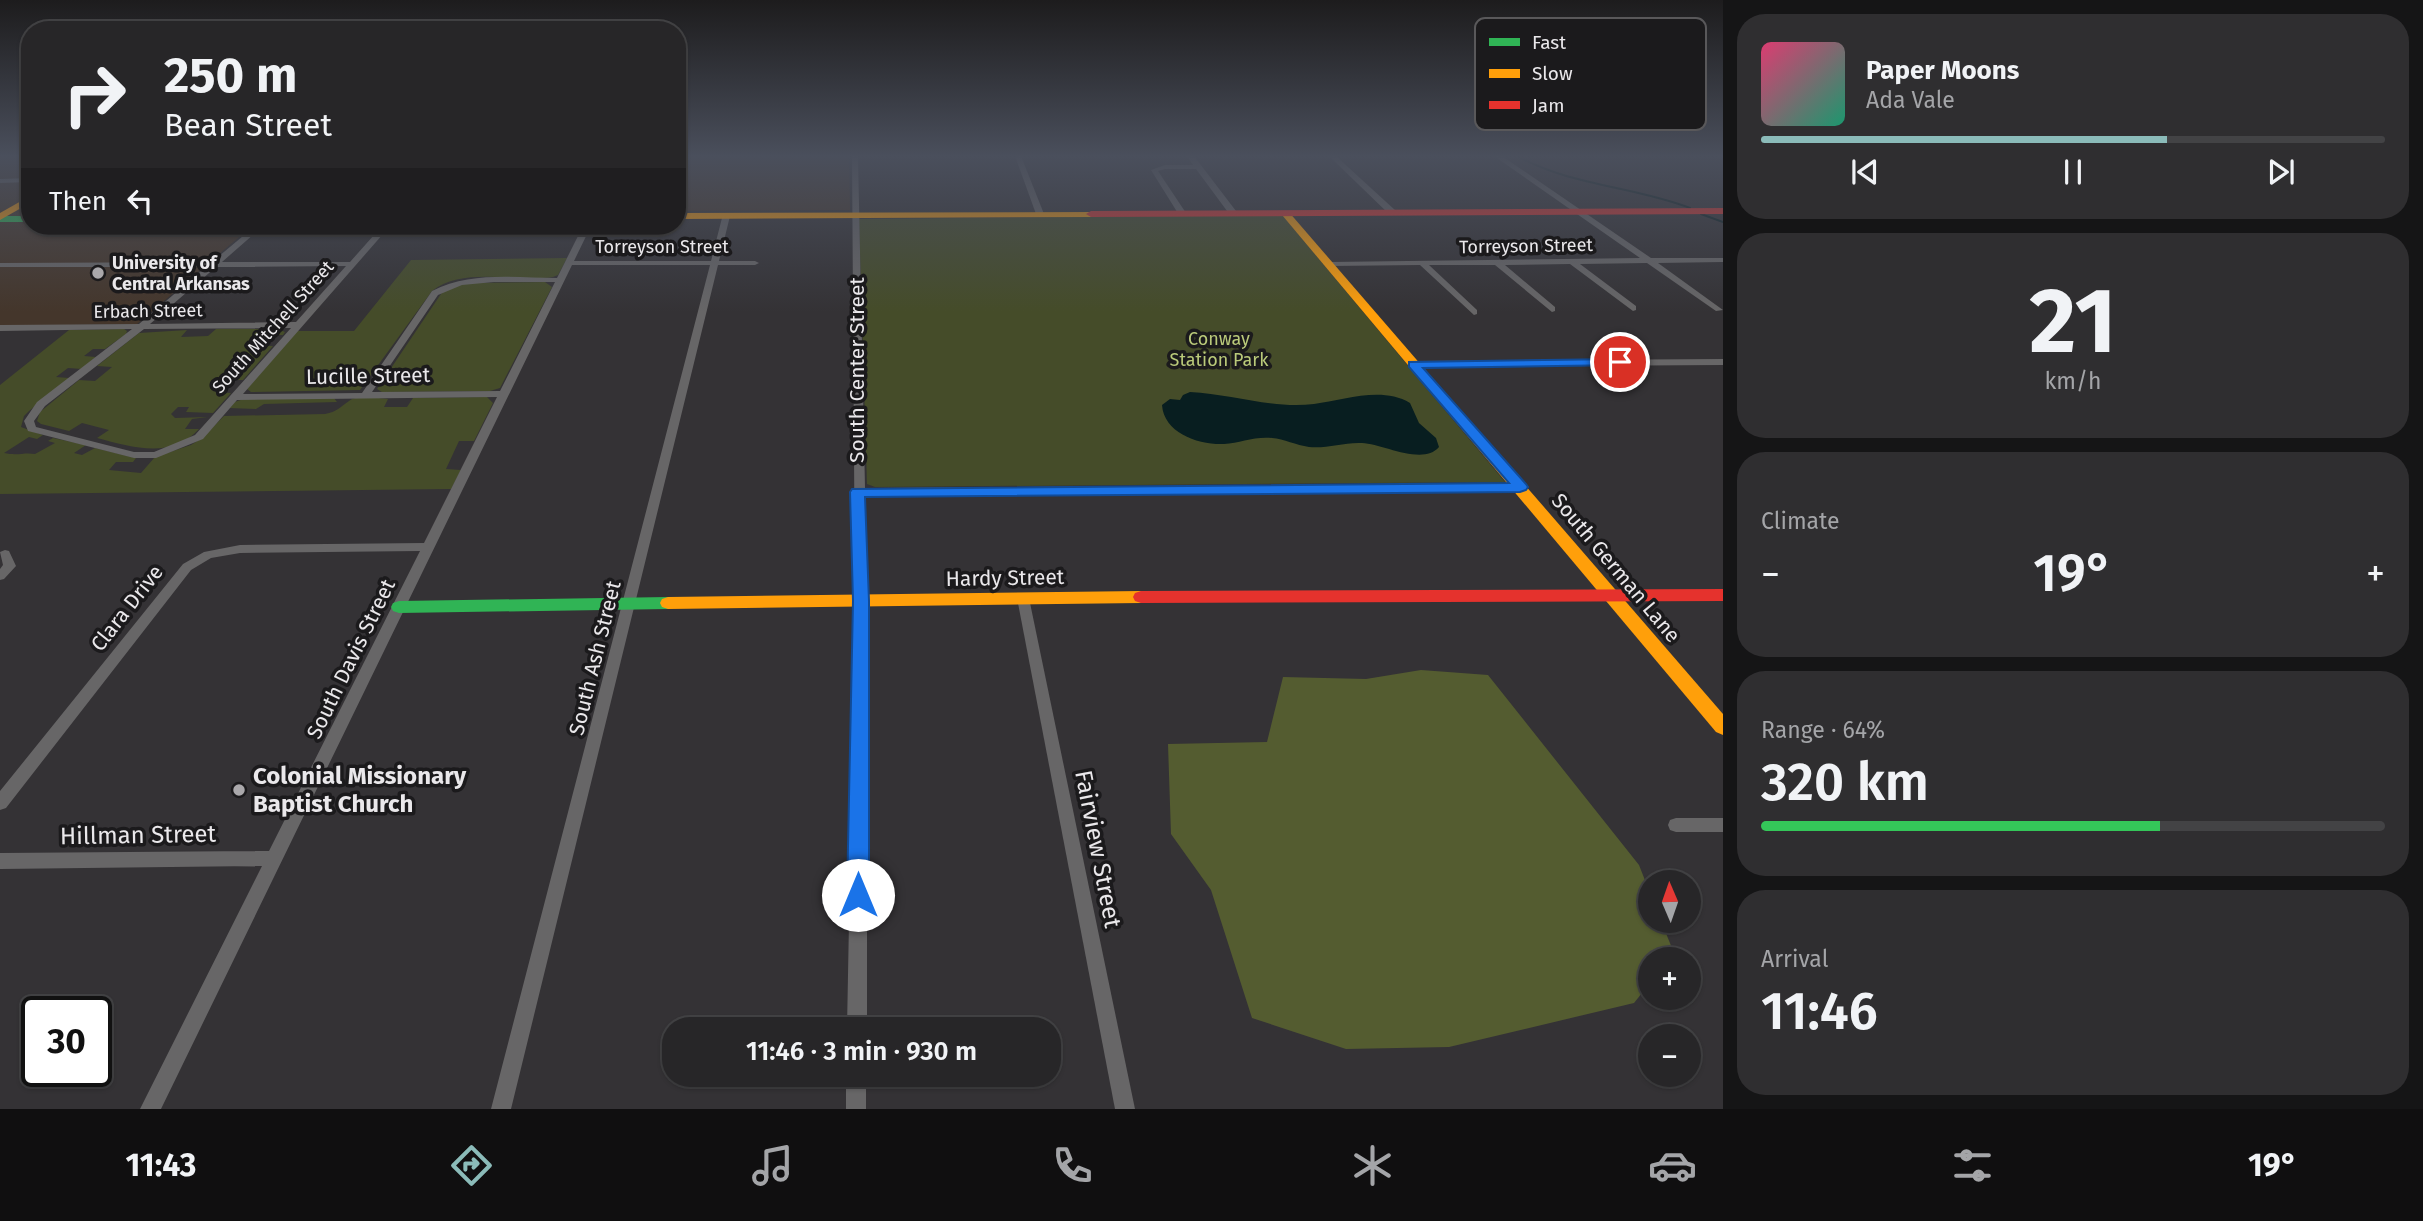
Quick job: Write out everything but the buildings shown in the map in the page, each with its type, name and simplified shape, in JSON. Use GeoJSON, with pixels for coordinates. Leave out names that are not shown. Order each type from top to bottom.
{"type":"FeatureCollection","features":[{"type":"Feature","properties":{"kind":"street"},"geometry":{"type":"LineString","coordinates":[[0,218],[16,208]]}},
{"type":"Feature","properties":{"kind":"street","name":"South Center Street"},"geometry":{"type":"LineString","coordinates":[[857,208],[861,601],[857,1017]]}},
{"type":"Feature","properties":{"kind":"street"},"geometry":{"type":"LineString","coordinates":[[1038,208],[1040,214]]}},
{"type":"Feature","properties":{"kind":"street"},"geometry":{"type":"LineString","coordinates":[[1179,208],[1182,213]]}},
{"type":"Feature","properties":{"kind":"street"},"geometry":{"type":"LineString","coordinates":[[1229,208],[1233,213]]}},
{"type":"Feature","properties":{"kind":"street"},"geometry":{"type":"LineString","coordinates":[[1387,208],[1393,213]]}},
{"type":"Feature","properties":{"kind":"street"},"geometry":{"type":"LineString","coordinates":[[1573,208],[1719,309]]}},
{"type":"Feature","properties":{"kind":"street"},"geometry":{"type":"LineString","coordinates":[[686,216],[1721,211]]}},
{"type":"Feature","properties":{"kind":"street","name":"South German Lane"},"geometry":{"type":"LineString","coordinates":[[1285,213],[1723,727]]}},
{"type":"Feature","properties":{"kind":"street","name":"South Ash Street"},"geometry":{"type":"LineString","coordinates":[[501,1109],[631,603],[726,216]]}},
{"type":"Feature","properties":{"kind":"street"},"geometry":{"type":"LineString","coordinates":[[0,218],[21,219]]}},
{"type":"Feature","properties":{"kind":"street"},"geometry":{"type":"LineString","coordinates":[[182,446],[156,455],[134,454],[32,429],[29,421],[41,404],[141,327],[249,235]]}},
{"type":"Feature","properties":{"kind":"street","name":"South Mitchell Street"},"geometry":{"type":"LineString","coordinates":[[182,446],[199,437],[378,235]]}},
{"type":"Feature","properties":{"kind":"street","name":"South Davis Street"},"geometry":{"type":"LineString","coordinates":[[150,1109],[582,235]]}},
{"type":"Feature","properties":{"kind":"street","name":"Torreyson Street"},"geometry":{"type":"LineString","coordinates":[[1329,264],[1723,260]]}},
{"type":"Feature","properties":{"kind":"street"},"geometry":{"type":"LineString","coordinates":[[1572,261],[1633,308]]}},
{"type":"Feature","properties":{"kind":"street"},"geometry":{"type":"LineString","coordinates":[[1497,262],[1552,309]]}},
{"type":"Feature","properties":{"kind":"street","name":"Torreyson Street"},"geometry":{"type":"LineString","coordinates":[[568,263],[755,263]]}},
{"type":"Feature","properties":{"kind":"street"},"geometry":{"type":"LineString","coordinates":[[1422,263],[1474,312]]}},
{"type":"Feature","properties":{"kind":"street"},"geometry":{"type":"LineString","coordinates":[[2,268],[12,265],[353,264]]}},
{"type":"Feature","properties":{"kind":"street"},"geometry":{"type":"LineString","coordinates":[[366,394],[435,293],[447,284],[463,281],[559,280]]}},
{"type":"Feature","properties":{"kind":"street","name":"Erbach Street"},"geometry":{"type":"LineString","coordinates":[[0,328],[296,326]]}},
{"type":"Feature","properties":{"kind":"street"},"geometry":{"type":"LineString","coordinates":[[1413,365],[1723,362]]}},
{"type":"Feature","properties":{"kind":"street","name":"Lucille Street"},"geometry":{"type":"LineString","coordinates":[[233,397],[503,394]]}},
{"type":"Feature","properties":{"kind":"street"},"geometry":{"type":"LineString","coordinates":[[858,492],[1520,487]]}},
{"type":"Feature","properties":{"kind":"street","name":"Clara Drive"},"geometry":{"type":"LineString","coordinates":[[0,803],[187,567],[208,555],[240,549],[430,547]]}},
{"type":"Feature","properties":{"kind":"street"},"geometry":{"type":"LineString","coordinates":[[0,576],[10,566],[5,554]]}},
{"type":"Feature","properties":{"kind":"street","name":"Hardy Street"},"geometry":{"type":"LineString","coordinates":[[399,607],[1023,598],[1723,595]]}},
{"type":"Feature","properties":{"kind":"street","name":"Fairview Street"},"geometry":{"type":"LineString","coordinates":[[1023,598],[1125,1109]]}},
{"type":"Feature","properties":{"kind":"street"},"geometry":{"type":"LineString","coordinates":[[1676,825],[1723,825]]}},
{"type":"Feature","properties":{"kind":"street","name":"Hillman Street"},"geometry":{"type":"LineString","coordinates":[[0,861],[276,858]]}},
{"type":"Feature","properties":{"kind":"street"},"geometry":{"type":"LineString","coordinates":[[856,1087],[856,1109]]}},
{"type":"Feature","properties":{"kind":"shaded area","name":"University of Central Arkansas"},"geometry":{"type":"Polygon","coordinates":[[[0,208],[21,208],[21,235],[241,235],[137,324],[0,326],[0,208]]]}},
{"type":"Feature","properties":{"kind":"shaded area"},"geometry":{"type":"Polygon","coordinates":[[[686,208],[850,208],[850,210],[686,211],[686,208]]]}},
{"type":"Feature","properties":{"kind":"green space","name":"Conway Station Park"},"geometry":{"type":"Polygon","coordinates":[[[1283,216],[1505,482],[875,487],[867,484],[859,219],[1283,216]]]}},
{"type":"Feature","properties":{"kind":"green space"},"geometry":{"type":"Polygon","coordinates":[[[567,258],[558,275],[553,277],[474,277],[445,283],[432,291],[360,390],[251,392],[247,389],[297,331],[354,331],[411,260],[567,258]]]}},
{"type":"Feature","properties":{"kind":"green space"},"geometry":{"type":"Polygon","coordinates":[[[545,282],[552,287],[500,388],[490,391],[382,392],[377,389],[443,291],[465,283],[545,282]]]}},
{"type":"Feature","properties":{"kind":"green space"},"geometry":{"type":"Polygon","coordinates":[[[124,329],[126,334],[105,349],[93,349],[84,356],[96,357],[82,369],[68,368],[56,377],[69,378],[24,416],[21,427],[43,435],[37,439],[29,437],[4,453],[35,454],[55,443],[48,441],[53,438],[86,445],[74,453],[82,455],[95,448],[136,458],[133,462],[116,462],[109,470],[141,473],[155,457],[191,445],[202,438],[224,416],[325,414],[362,397],[388,399],[384,407],[407,407],[413,398],[487,397],[493,403],[474,441],[459,441],[446,469],[461,470],[451,489],[0,494],[0,385],[69,330],[124,329]]]}},
{"type":"Feature","properties":{"kind":"green space"},"geometry":{"type":"Polygon","coordinates":[[[216,329],[278,329],[285,332],[283,335],[267,335],[258,346],[273,346],[243,380],[226,380],[215,392],[231,393],[213,413],[186,412],[189,407],[178,407],[171,414],[175,418],[208,417],[192,419],[185,429],[199,429],[188,439],[164,448],[137,447],[97,438],[109,430],[82,423],[69,431],[37,421],[40,412],[79,380],[95,381],[112,367],[97,366],[139,333],[187,330],[181,337],[208,336],[216,329]]]}},
{"type":"Feature","properties":{"kind":"green space"},"geometry":{"type":"Polygon","coordinates":[[[334,398],[337,402],[264,404],[256,409],[228,408],[231,403],[244,399],[334,398]]]}},
{"type":"Feature","properties":{"kind":"green space"},"geometry":{"type":"Polygon","coordinates":[[[1421,670],[1488,675],[1639,865],[1638,933],[1666,933],[1672,947],[1638,947],[1638,998],[1634,1003],[1449,1047],[1346,1049],[1252,1018],[1211,890],[1171,834],[1168,744],[1267,742],[1283,677],[1366,679],[1421,670]]]}},
{"type":"Feature","properties":{"kind":"water"},"geometry":{"type":"Polygon","coordinates":[[[1190,392],[1283,405],[1387,395],[1410,403],[1419,423],[1436,438],[1439,447],[1423,455],[1362,443],[1315,447],[1266,438],[1224,444],[1204,442],[1176,430],[1164,415],[1162,405],[1170,399],[1180,400],[1190,392]]]}},
{"type":"Feature","properties":{"kind":"waterway"},"geometry":{"type":"LineString","coordinates":[[1701,214],[1723,222]]}},
{"type":"Feature","properties":{"kind":"traffic: fast"},"geometry":{"type":"LineString","coordinates":[[0,219],[21,219]]}},
{"type":"Feature","properties":{"kind":"traffic: fast"},"geometry":{"type":"LineString","coordinates":[[399,607],[668,603]]}},
{"type":"Feature","properties":{"kind":"traffic: slow"},"geometry":{"type":"LineString","coordinates":[[0,217],[15,208]]}},
{"type":"Feature","properties":{"kind":"traffic: slow"},"geometry":{"type":"LineString","coordinates":[[1285,213],[1723,727]]}},
{"type":"Feature","properties":{"kind":"traffic: slow"},"geometry":{"type":"LineString","coordinates":[[686,216],[1091,214]]}},
{"type":"Feature","properties":{"kind":"traffic: slow"},"geometry":{"type":"LineString","coordinates":[[668,603],[1141,597]]}},
{"type":"Feature","properties":{"kind":"traffic: jam"},"geometry":{"type":"LineString","coordinates":[[1091,214],[1723,211]]}},
{"type":"Feature","properties":{"kind":"traffic: jam"},"geometry":{"type":"LineString","coordinates":[[1141,597],[1723,595]]}},
{"type":"Feature","properties":{"kind":"place","name":"University of Central Arkansas"},"geometry":{"type":"Point","coordinates":[98,273]}},
{"type":"Feature","properties":{"kind":"place","name":"Colonial Missionary Baptist Church"},"geometry":{"type":"Point","coordinates":[239,790]}},
{"type":"Feature","properties":{"kind":"route"},"geometry":{"type":"LineString","coordinates":[[858,895],[861,601],[858,492],[1520,487],[1413,365],[1620,362]]}}]}
